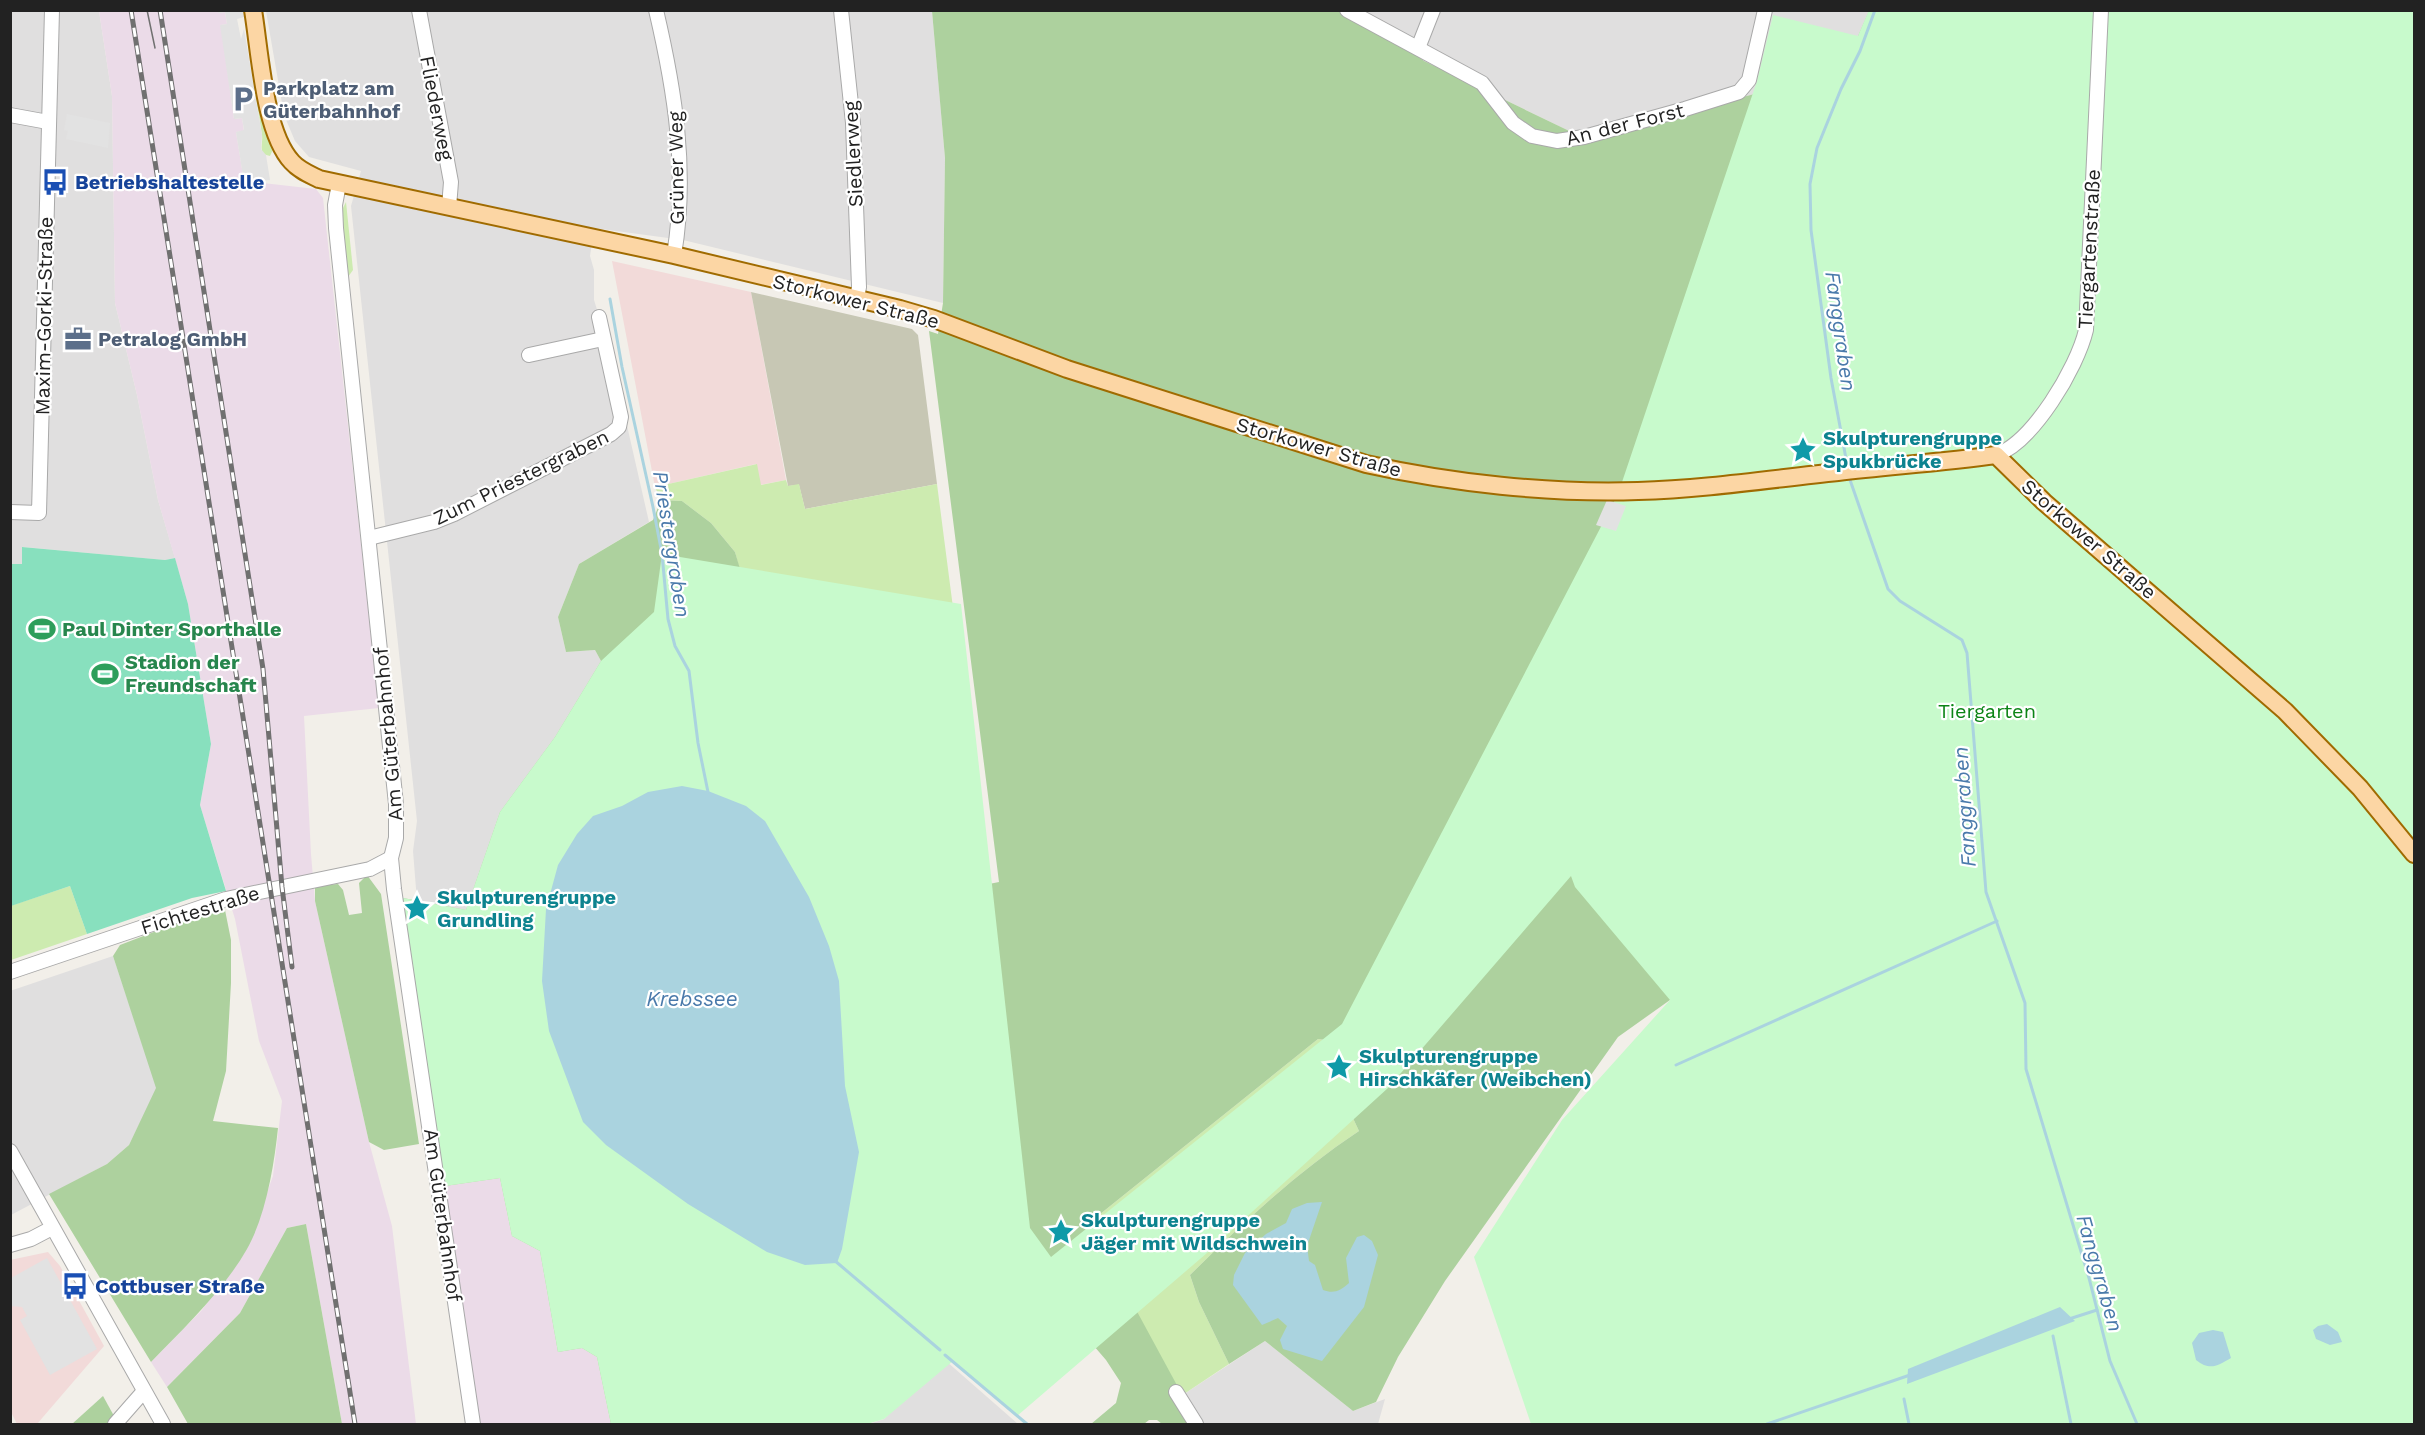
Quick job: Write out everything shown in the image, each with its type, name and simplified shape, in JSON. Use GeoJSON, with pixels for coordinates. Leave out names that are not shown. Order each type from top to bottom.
{"type":"FeatureCollection","features":[{"type":"Feature","properties":{"kind":"main road","name":"Storkower Straße"},"geometry":{"type":"LineString","coordinates":[[253,10],[269,110],[279,145],[303,172],[339,184],[674,255],[928,317],[1066,369],[1366,464],[1402,472],[1554,489],[1636,491],[1996,455],[2030,489],[2286,711],[2360,788],[2415,854]]}},
{"type":"Feature","properties":{"kind":"street","name":"Maxim-Gorki-Straße"},"geometry":{"type":"LineString","coordinates":[[10,512],[39,513],[52,10]]}},
{"type":"Feature","properties":{"kind":"street","name":"Fliederweg"},"geometry":{"type":"LineString","coordinates":[[419,10],[451,182],[449,207]]}},
{"type":"Feature","properties":{"kind":"street","name":"Grüner Weg"},"geometry":{"type":"LineString","coordinates":[[656,10],[669,68],[678,126],[680,188],[674,255]]}},
{"type":"Feature","properties":{"kind":"street","name":"Siedlerweg"},"geometry":{"type":"LineString","coordinates":[[841,10],[854,123],[859,287],[857,298]]}},
{"type":"Feature","properties":{"kind":"street","name":"An der Forst"},"geometry":{"type":"LineString","coordinates":[[1347,10],[1482,83],[1513,123],[1532,136],[1557,141],[1584,137],[1739,92],[1749,80],[1765,10]]}},
{"type":"Feature","properties":{"kind":"street"},"geometry":{"type":"LineString","coordinates":[[1418,48],[1433,10]]}},
{"type":"Feature","properties":{"kind":"street","name":"Tiergartenstraße"},"geometry":{"type":"LineString","coordinates":[[1996,455],[2008,451],[2025,436],[2059,388],[2083,343],[2088,305],[2101,10]]}},
{"type":"Feature","properties":{"kind":"street"},"geometry":{"type":"LineString","coordinates":[[10,115],[48,123]]}},
{"type":"Feature","properties":{"kind":"street","name":"Am Güterbahnhof"},"geometry":{"type":"LineString","coordinates":[[339,184],[335,205],[336,228],[396,804],[396,838],[391,858],[473,1425]]}},
{"type":"Feature","properties":{"kind":"street","name":"Zum Priestergraben"},"geometry":{"type":"LineString","coordinates":[[369,538],[434,522],[454,514],[611,434],[619,427],[621,417],[599,317]]}},
{"type":"Feature","properties":{"kind":"street"},"geometry":{"type":"LineString","coordinates":[[529,355],[603,339]]}},
{"type":"Feature","properties":{"kind":"street","name":"Fichtestraße"},"geometry":{"type":"LineString","coordinates":[[10,972],[225,899],[370,868],[391,858]]}},
{"type":"Feature","properties":{"kind":"street"},"geometry":{"type":"LineString","coordinates":[[10,1151],[163,1425]]}},
{"type":"Feature","properties":{"kind":"street"},"geometry":{"type":"LineString","coordinates":[[10,1245],[31,1239],[52,1228]]}},
{"type":"Feature","properties":{"kind":"street"},"geometry":{"type":"LineString","coordinates":[[115,1425],[144,1391]]}},
{"type":"Feature","properties":{"kind":"street"},"geometry":{"type":"LineString","coordinates":[[1176,1392],[1196,1425]]}},
{"type":"Feature","properties":{"kind":"shaded area"},"geometry":{"type":"Polygon","coordinates":[[[218,10],[218,13],[225,12],[227,24],[221,25],[234,119],[242,118],[244,131],[236,132],[244,181],[316,189],[323,198],[379,708],[304,716],[311,854],[315,901],[369,1142],[392,1226],[416,1424],[342,1424],[306,1224],[287,1228],[240,1313],[167,1387],[151,1362],[202,1310],[247,1248],[273,1176],[282,1101],[259,1041],[235,919],[200,805],[211,744],[188,604],[158,500],[137,395],[115,303],[112,96],[99,11],[218,10]]]}},
{"type":"Feature","properties":{"kind":"shaded area"},"geometry":{"type":"Polygon","coordinates":[[[11,11],[99,11],[112,96],[115,303],[137,395],[158,500],[175,558],[165,560],[23,547],[22,565],[11,564],[11,11]]]}},
{"type":"Feature","properties":{"kind":"shaded area","name":"Parkplatz am Güterbahnhof"},"geometry":{"type":"Polygon","coordinates":[[[218,11],[243,11],[244,17],[237,19],[241,39],[244,29],[262,135],[261,149],[266,155],[270,180],[244,182],[236,132],[244,130],[242,118],[234,119],[220,25],[227,24],[225,12],[218,13],[218,11]]]}},
{"type":"Feature","properties":{"kind":"shaded area"},"geometry":{"type":"Polygon","coordinates":[[[266,11],[932,11],[945,158],[943,303],[683,240],[594,228],[590,256],[594,270],[594,300],[610,351],[649,522],[579,564],[558,617],[566,652],[595,650],[601,661],[555,737],[500,812],[466,910],[417,901],[413,851],[417,821],[351,206],[361,171],[309,157],[295,141],[284,115],[266,11]]]}},
{"type":"Feature","properties":{"kind":"shaded area"},"geometry":{"type":"Polygon","coordinates":[[[1345,11],[1869,11],[1858,36],[1758,93],[1586,139],[1424,61],[1393,37],[1345,11]]]}},
{"type":"Feature","properties":{"kind":"shaded area"},"geometry":{"type":"Polygon","coordinates":[[[67,114],[110,123],[108,148],[66,139],[68,131],[64,130],[67,114]]]}},
{"type":"Feature","properties":{"kind":"shaded area"},"geometry":{"type":"Polygon","coordinates":[[[612,261],[751,292],[786,480],[760,485],[756,464],[655,487],[612,261]]]}},
{"type":"Feature","properties":{"kind":"shaded area"},"geometry":{"type":"Polygon","coordinates":[[[751,292],[912,329],[918,335],[937,484],[805,509],[799,485],[788,486],[751,292]]]}},
{"type":"Feature","properties":{"kind":"shaded area"},"geometry":{"type":"Polygon","coordinates":[[[1607,500],[1626,506],[1616,531],[1596,525],[1607,500]]]}},
{"type":"Feature","properties":{"kind":"shaded area"},"geometry":{"type":"Polygon","coordinates":[[[113,956],[157,1088],[129,1145],[107,1164],[11,1215],[10,991],[113,956]]]}},
{"type":"Feature","properties":{"kind":"shaded area"},"geometry":{"type":"Polygon","coordinates":[[[500,1178],[512,1236],[540,1251],[558,1351],[582,1348],[597,1357],[611,1424],[476,1424],[445,1186],[500,1178]]]}},
{"type":"Feature","properties":{"kind":"shaded area"},"geometry":{"type":"Polygon","coordinates":[[[48,1252],[60,1266],[104,1346],[37,1424],[17,1424],[11,1412],[10,1260],[48,1252]]]}},
{"type":"Feature","properties":{"kind":"shaded area"},"geometry":{"type":"Polygon","coordinates":[[[47,1258],[97,1349],[50,1375],[20,1320],[27,1316],[22,1307],[10,1306],[11,1278],[47,1258]]]}},
{"type":"Feature","properties":{"kind":"shaded area"},"geometry":{"type":"Polygon","coordinates":[[[1265,1341],[1353,1411],[1385,1399],[1378,1424],[1198,1424],[1181,1396],[1265,1341]]]}},
{"type":"Feature","properties":{"kind":"shaded area"},"geometry":{"type":"Polygon","coordinates":[[[946,1361],[1018,1424],[869,1424],[884,1419],[946,1361]]]}},
{"type":"Feature","properties":{"kind":"green space","name":"Tiergarten"},"geometry":{"type":"Polygon","coordinates":[[[1869,10],[2414,11],[2414,1424],[1531,1424],[1474,1257],[1562,1120],[1670,1000],[1575,887],[1571,876],[1388,1088],[1207,1253],[1017,1416],[953,1361],[884,1419],[867,1424],[611,1424],[597,1357],[582,1348],[558,1352],[540,1251],[512,1236],[500,1178],[445,1186],[403,898],[466,910],[500,812],[555,737],[601,661],[654,612],[662,554],[961,604],[1030,1228],[1051,1257],[1342,1024],[1618,494],[1757,81],[1773,15],[1858,36],[1869,10]]]}},
{"type":"Feature","properties":{"kind":"green space","name":"Tiergarten"},"geometry":{"type":"Polygon","coordinates":[[[932,11],[1345,11],[1393,37],[1424,61],[1586,139],[1758,93],[1858,36],[1869,11],[2414,11],[2414,1424],[2128,1424],[1670,1000],[1618,1037],[1445,1281],[1398,1357],[1376,1402],[1353,1411],[1265,1341],[1229,1364],[1199,1302],[1190,1275],[1250,1217],[1292,1181],[1359,1131],[1345,1101],[1333,1041],[1318,1039],[1089,1223],[1198,1424],[1162,1424],[1157,1420],[1149,1420],[1144,1424],[1091,1424],[1116,1403],[1121,1383],[1106,1360],[1056,1302],[611,1424],[597,1357],[582,1348],[558,1352],[540,1251],[512,1236],[500,1178],[445,1186],[403,898],[466,910],[500,812],[555,737],[601,661],[595,650],[566,652],[558,617],[579,564],[653,520],[661,500],[682,501],[711,523],[735,552],[743,579],[989,884],[999,882],[929,331],[938,334],[943,303],[945,158],[932,11]]]}},
{"type":"Feature","properties":{"kind":"green space"},"geometry":{"type":"Polygon","coordinates":[[[251,43],[274,147],[270,156],[263,154],[262,149],[251,43]]]}},
{"type":"Feature","properties":{"kind":"green space"},"geometry":{"type":"Polygon","coordinates":[[[346,202],[353,270],[348,277],[341,212],[346,202]]]}},
{"type":"Feature","properties":{"kind":"green space"},"geometry":{"type":"Polygon","coordinates":[[[757,464],[761,485],[786,480],[788,486],[799,484],[805,509],[937,484],[981,824],[757,637],[735,552],[711,523],[682,501],[661,500],[655,487],[757,464]]]}},
{"type":"Feature","properties":{"kind":"green space","name":"Stadion der Freundschaft"},"geometry":{"type":"Polygon","coordinates":[[[22,547],[165,560],[175,558],[188,604],[211,744],[200,805],[226,891],[192,898],[87,934],[70,886],[11,906],[10,564],[22,564],[22,547]]]}},
{"type":"Feature","properties":{"kind":"green space"},"geometry":{"type":"Polygon","coordinates":[[[367,875],[381,894],[419,1144],[384,1150],[369,1142],[315,901],[315,886],[338,884],[343,890],[349,915],[362,913],[359,883],[367,875]]]}},
{"type":"Feature","properties":{"kind":"green space"},"geometry":{"type":"Polygon","coordinates":[[[70,886],[87,934],[11,960],[10,906],[70,886]]]}},
{"type":"Feature","properties":{"kind":"green space"},"geometry":{"type":"Polygon","coordinates":[[[224,905],[231,940],[231,983],[226,1071],[213,1121],[278,1128],[274,1158],[264,1206],[247,1249],[215,1294],[151,1362],[49,1194],[107,1164],[129,1145],[156,1088],[113,956],[120,945],[224,905]]]}},
{"type":"Feature","properties":{"kind":"green space"},"geometry":{"type":"Polygon","coordinates":[[[1318,1039],[1333,1041],[1345,1101],[1359,1131],[1292,1181],[1250,1217],[1190,1275],[1199,1302],[1229,1364],[1181,1396],[1089,1223],[1318,1039]]]}},
{"type":"Feature","properties":{"kind":"green space"},"geometry":{"type":"Polygon","coordinates":[[[306,1224],[342,1424],[188,1424],[167,1387],[240,1313],[287,1228],[306,1224]]]}},
{"type":"Feature","properties":{"kind":"green space"},"geometry":{"type":"Polygon","coordinates":[[[103,1396],[114,1416],[107,1424],[72,1424],[103,1396]]]}},
{"type":"Feature","properties":{"kind":"water","name":"Krebssee"},"geometry":{"type":"Polygon","coordinates":[[[682,786],[708,791],[746,806],[765,821],[809,897],[829,946],[839,981],[845,1086],[859,1152],[842,1249],[837,1263],[805,1265],[767,1252],[688,1204],[606,1145],[583,1122],[549,1031],[542,981],[546,909],[558,865],[577,834],[593,816],[622,806],[648,792],[682,786]]]}},
{"type":"Feature","properties":{"kind":"water"},"geometry":{"type":"Polygon","coordinates":[[[1322,1202],[1307,1246],[1309,1261],[1315,1265],[1323,1290],[1337,1291],[1349,1283],[1346,1258],[1357,1237],[1364,1235],[1372,1241],[1378,1255],[1364,1307],[1322,1361],[1283,1349],[1280,1340],[1287,1326],[1278,1318],[1262,1325],[1233,1285],[1234,1275],[1245,1253],[1266,1234],[1286,1223],[1292,1209],[1307,1203],[1322,1202]]]}},
{"type":"Feature","properties":{"kind":"water"},"geometry":{"type":"Polygon","coordinates":[[[2060,1307],[2075,1321],[1907,1384],[1908,1369],[2060,1307]]]}},
{"type":"Feature","properties":{"kind":"water"},"geometry":{"type":"Polygon","coordinates":[[[2327,1324],[2338,1332],[2342,1342],[2330,1345],[2316,1339],[2313,1330],[2327,1324]]]}},
{"type":"Feature","properties":{"kind":"water"},"geometry":{"type":"Polygon","coordinates":[[[2213,1330],[2223,1332],[2231,1358],[2210,1366],[2196,1360],[2192,1343],[2199,1333],[2213,1330]]]}},
{"type":"Feature","properties":{"kind":"waterway","name":"Fanggraben"},"geometry":{"type":"LineString","coordinates":[[1847,464],[1831,378],[1811,230],[1810,184],[1817,148],[1841,89],[1860,51],[1875,10]]}},
{"type":"Feature","properties":{"kind":"waterway","name":"Priestergraben"},"geometry":{"type":"LineString","coordinates":[[610,299],[622,367],[662,554],[668,619],[675,646],[689,671],[698,743],[708,792]]}},
{"type":"Feature","properties":{"kind":"waterway","name":"Fanggraben"},"geometry":{"type":"LineString","coordinates":[[1849,477],[1888,589],[1900,601],[1962,640],[1967,653],[1986,892],[2025,1003],[2026,1069],[2089,1278],[2110,1361],[2137,1424]]}},
{"type":"Feature","properties":{"kind":"waterway"},"geometry":{"type":"LineString","coordinates":[[1676,1065],[1997,921]]}},
{"type":"Feature","properties":{"kind":"waterway"},"geometry":{"type":"LineString","coordinates":[[834,1260],[940,1350]]}},
{"type":"Feature","properties":{"kind":"waterway"},"geometry":{"type":"LineString","coordinates":[[2069,1319],[2097,1310]]}},
{"type":"Feature","properties":{"kind":"waterway"},"geometry":{"type":"LineString","coordinates":[[2053,1336],[2071,1424]]}},
{"type":"Feature","properties":{"kind":"waterway"},"geometry":{"type":"LineString","coordinates":[[945,1355],[1027,1424]]}},
{"type":"Feature","properties":{"kind":"waterway"},"geometry":{"type":"LineString","coordinates":[[1767,1424],[1910,1375]]}},
{"type":"Feature","properties":{"kind":"waterway"},"geometry":{"type":"LineString","coordinates":[[1904,1399],[1909,1424]]}},
{"type":"Feature","properties":{"kind":"tram line"},"geometry":{"type":"LineString","coordinates":[[147,10],[155,48]]}},
{"type":"Feature","properties":{"kind":"railway"},"geometry":{"type":"LineString","coordinates":[[131,10],[355,1424]]}},
{"type":"Feature","properties":{"kind":"railway"},"geometry":{"type":"LineString","coordinates":[[160,10],[263,669],[282,887],[292,967]]}},
{"type":"Feature","properties":{"kind":"place","name":"Parkplatz am Güterbahnhof"},"geometry":{"type":"Point","coordinates":[243,99]}},
{"type":"Feature","properties":{"kind":"place","name":"Betriebshaltestelle"},"geometry":{"type":"Point","coordinates":[55,182]}},
{"type":"Feature","properties":{"kind":"place","name":"Petralog GmbH"},"geometry":{"type":"Point","coordinates":[78,339]}},
{"type":"Feature","properties":{"kind":"place","name":"Skulpturengruppe Spukbrücke"},"geometry":{"type":"Point","coordinates":[1803,450]}},
{"type":"Feature","properties":{"kind":"place","name":"Paul Dinter Sporthalle"},"geometry":{"type":"Point","coordinates":[42,629]}},
{"type":"Feature","properties":{"kind":"place","name":"Stadion der Freundschaft"},"geometry":{"type":"Point","coordinates":[105,674]}},
{"type":"Feature","properties":{"kind":"place","name":"Skulpturengruppe Grundling"},"geometry":{"type":"Point","coordinates":[417,908]}},
{"type":"Feature","properties":{"kind":"place","name":"Skulpturengruppe Hirschkäfer (Weibchen)"},"geometry":{"type":"Point","coordinates":[1339,1067]}},
{"type":"Feature","properties":{"kind":"place","name":"Skulpturengruppe Jäger mit Wildschwein"},"geometry":{"type":"Point","coordinates":[1061,1232]}},
{"type":"Feature","properties":{"kind":"place","name":"Cottbuser Straße"},"geometry":{"type":"Point","coordinates":[75,1286]}}]}
